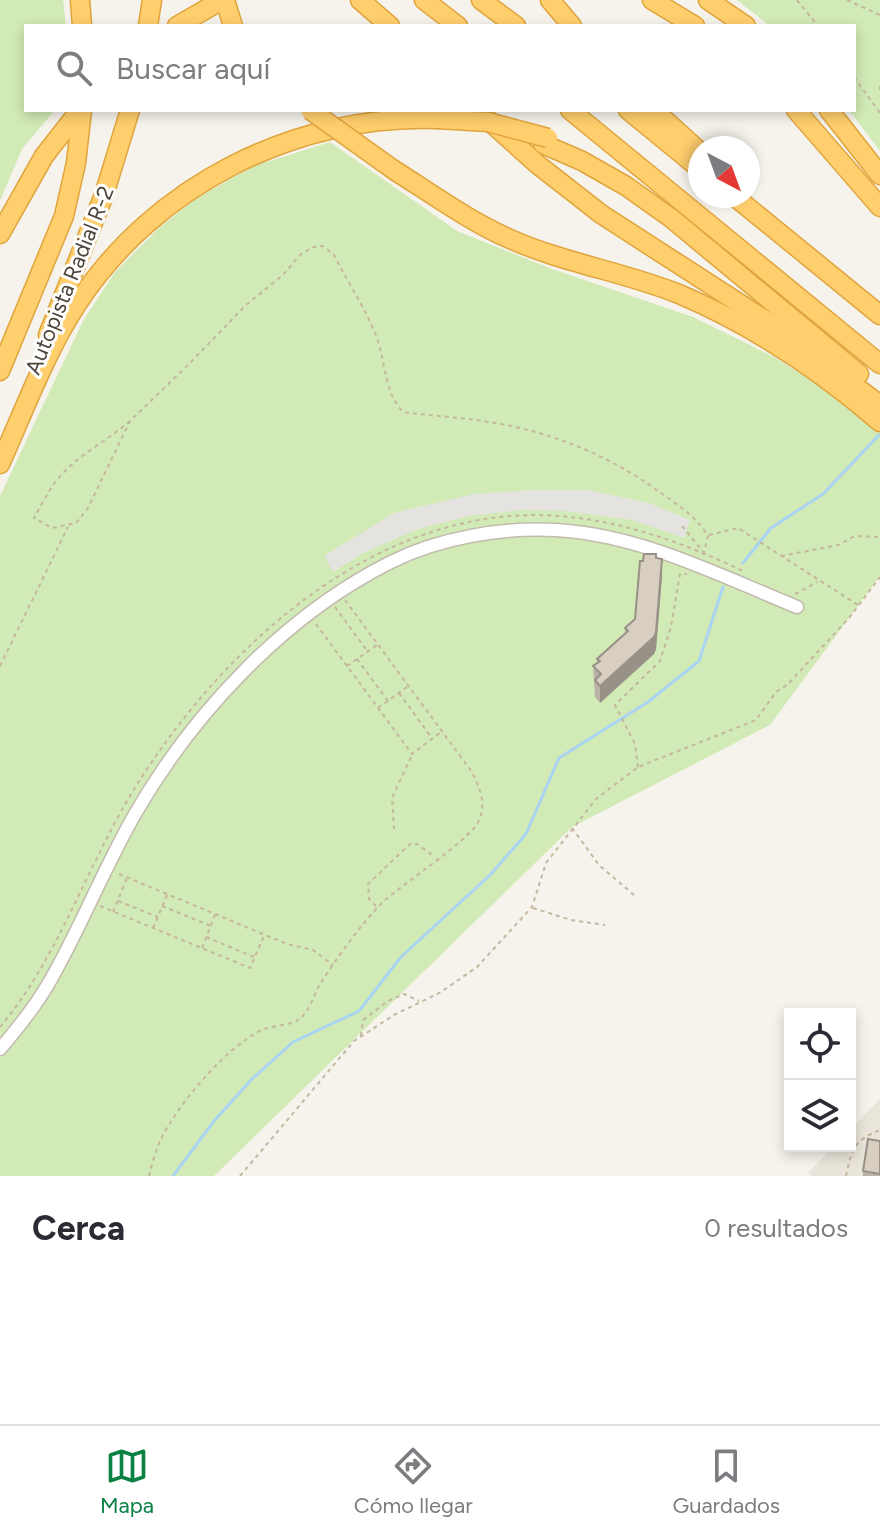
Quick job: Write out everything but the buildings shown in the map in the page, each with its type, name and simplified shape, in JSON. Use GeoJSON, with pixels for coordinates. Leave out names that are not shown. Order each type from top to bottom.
{"type":"FeatureCollection","features":[{"type":"Feature","properties":{"kind":"highway"},"geometry":{"type":"LineString","coordinates":[[80,0],[82,24]]}},
{"type":"Feature","properties":{"kind":"highway"},"geometry":{"type":"LineString","coordinates":[[148,24],[152,0]]}},
{"type":"Feature","properties":{"kind":"highway"},"geometry":{"type":"LineString","coordinates":[[181,24],[224,0],[232,24]]}},
{"type":"Feature","properties":{"kind":"highway"},"geometry":{"type":"LineString","coordinates":[[360,0],[388,24]]}},
{"type":"Feature","properties":{"kind":"highway"},"geometry":{"type":"LineString","coordinates":[[424,0],[455,24]]}},
{"type":"Feature","properties":{"kind":"highway"},"geometry":{"type":"LineString","coordinates":[[481,0],[513,24]]}},
{"type":"Feature","properties":{"kind":"highway"},"geometry":{"type":"LineString","coordinates":[[550,0],[570,24]]}},
{"type":"Feature","properties":{"kind":"highway"},"geometry":{"type":"LineString","coordinates":[[652,0],[692,24]]}},
{"type":"Feature","properties":{"kind":"highway"},"geometry":{"type":"LineString","coordinates":[[714,2],[743,24]]}},
{"type":"Feature","properties":{"kind":"highway"},"geometry":{"type":"LineString","coordinates":[[0,234],[44,156],[79,112]]}},
{"type":"Feature","properties":{"kind":"highway"},"geometry":{"type":"LineString","coordinates":[[0,371],[64,216],[76,163],[81,112]]}},
{"type":"Feature","properties":{"kind":"highway","name":"Autopista Radial R-2"},"geometry":{"type":"LineString","coordinates":[[0,448],[104,195],[129,112]]}},
{"type":"Feature","properties":{"kind":"highway"},"geometry":{"type":"LineString","coordinates":[[313,112],[394,170],[466,216],[511,240],[678,294],[761,335],[850,396],[880,422]]}},
{"type":"Feature","properties":{"kind":"highway"},"geometry":{"type":"LineString","coordinates":[[479,112],[601,214],[782,331],[880,405]]}},
{"type":"Feature","properties":{"kind":"highway"},"geometry":{"type":"LineString","coordinates":[[572,112],[880,364]]}},
{"type":"Feature","properties":{"kind":"highway"},"geometry":{"type":"LineString","coordinates":[[630,112],[688,159]]}},
{"type":"Feature","properties":{"kind":"highway"},"geometry":{"type":"LineString","coordinates":[[656,112],[688,141]]}},
{"type":"Feature","properties":{"kind":"highway"},"geometry":{"type":"LineString","coordinates":[[798,112],[880,207]]}},
{"type":"Feature","properties":{"kind":"highway"},"geometry":{"type":"LineString","coordinates":[[831,112],[880,175]]}},
{"type":"Feature","properties":{"kind":"highway","name":"Autopista Radial R-2"},"geometry":{"type":"LineString","coordinates":[[0,464],[44,366],[77,305],[119,251],[176,200],[238,162],[298,138],[373,123],[437,119],[488,122],[615,168],[744,251]]}},
{"type":"Feature","properties":{"kind":"highway"},"geometry":{"type":"LineString","coordinates":[[546,141],[626,186],[671,218],[880,392]]}},
{"type":"Feature","properties":{"kind":"highway"},"geometry":{"type":"LineString","coordinates":[[760,203],[770,211],[784,234]]}},
{"type":"Feature","properties":{"kind":"highway"},"geometry":{"type":"LineString","coordinates":[[750,208],[880,315]]}},
{"type":"Feature","properties":{"kind":"street"},"geometry":{"type":"LineString","coordinates":[[0,1049],[49,983],[143,799],[200,721],[252,664],[309,615],[394,561],[463,538],[516,531],[557,530],[639,544],[795,601]]}},
{"type":"Feature","properties":{"kind":"street"},"geometry":{"type":"LineString","coordinates":[[344,573],[352,585]]}},
{"type":"Feature","properties":{"kind":"path"},"geometry":{"type":"LineString","coordinates":[[797,0],[816,24]]}},
{"type":"Feature","properties":{"kind":"path"},"geometry":{"type":"LineString","coordinates":[[847,0],[880,15]]}},
{"type":"Feature","properties":{"kind":"path"},"geometry":{"type":"LineString","coordinates":[[856,80],[880,113]]}},
{"type":"Feature","properties":{"kind":"path"},"geometry":{"type":"LineString","coordinates":[[880,86],[880,93]]}},
{"type":"Feature","properties":{"kind":"path"},"geometry":{"type":"LineString","coordinates":[[130,421],[88,508],[76,523],[52,528],[34,518],[57,480],[77,460],[130,421],[246,305],[283,275],[300,255],[313,247],[323,246],[334,255],[377,339],[393,401],[403,412],[488,422],[531,431],[582,448],[626,468],[697,518],[708,536],[705,553],[693,574],[680,574],[671,627],[660,661],[615,705],[635,744],[638,767]]}},
{"type":"Feature","properties":{"kind":"path"},"geometry":{"type":"LineString","coordinates":[[0,666],[68,525]]}},
{"type":"Feature","properties":{"kind":"path"},"geometry":{"type":"LineString","coordinates":[[682,526],[705,553]]}},
{"type":"Feature","properties":{"kind":"path"},"geometry":{"type":"LineString","coordinates":[[708,536],[738,528],[858,605]]}},
{"type":"Feature","properties":{"kind":"path"},"geometry":{"type":"LineString","coordinates":[[780,557],[838,545],[855,536],[880,537]]}},
{"type":"Feature","properties":{"kind":"path"},"geometry":{"type":"LineString","coordinates":[[240,1176],[315,1090],[334,1063],[361,1036],[394,1015],[441,992],[477,967],[532,907],[546,863],[596,799],[638,767],[756,720],[776,692],[787,685],[880,577]]}},
{"type":"Feature","properties":{"kind":"path"},"geometry":{"type":"LineString","coordinates":[[795,601],[820,581]]}},
{"type":"Feature","properties":{"kind":"path"},"geometry":{"type":"LineString","coordinates":[[149,1176],[160,1141],[178,1112],[216,1065],[247,1038],[263,1029],[298,1020],[377,907],[465,838],[480,819],[483,796],[472,772],[378,644],[335,596]]}},
{"type":"Feature","properties":{"kind":"path"},"geometry":{"type":"LineString","coordinates":[[335,596],[368,652]]}},
{"type":"Feature","properties":{"kind":"path"},"geometry":{"type":"LineString","coordinates":[[309,615],[412,754]]}},
{"type":"Feature","properties":{"kind":"path"},"geometry":{"type":"LineString","coordinates":[[347,666],[378,644]]}},
{"type":"Feature","properties":{"kind":"path"},"geometry":{"type":"LineString","coordinates":[[357,659],[388,701]]}},
{"type":"Feature","properties":{"kind":"path"},"geometry":{"type":"LineString","coordinates":[[378,708],[408,686]]}},
{"type":"Feature","properties":{"kind":"path"},"geometry":{"type":"LineString","coordinates":[[399,693],[432,738]]}},
{"type":"Feature","properties":{"kind":"path"},"geometry":{"type":"LineString","coordinates":[[394,829],[392,798],[412,754],[442,731]]}},
{"type":"Feature","properties":{"kind":"path"},"geometry":{"type":"LineString","coordinates":[[572,827],[599,865],[634,895]]}},
{"type":"Feature","properties":{"kind":"path"},"geometry":{"type":"LineString","coordinates":[[377,907],[369,899],[368,884],[410,844],[425,848],[437,858]]}},
{"type":"Feature","properties":{"kind":"path"},"geometry":{"type":"LineString","coordinates":[[106,869],[265,935],[313,950],[334,966]]}},
{"type":"Feature","properties":{"kind":"path"},"geometry":{"type":"LineString","coordinates":[[113,912],[128,877]]}},
{"type":"Feature","properties":{"kind":"path"},"geometry":{"type":"LineString","coordinates":[[153,928],[167,894]]}},
{"type":"Feature","properties":{"kind":"path"},"geometry":{"type":"LineString","coordinates":[[118,901],[158,917]]}},
{"type":"Feature","properties":{"kind":"path"},"geometry":{"type":"LineString","coordinates":[[91,902],[250,968],[265,935]]}},
{"type":"Feature","properties":{"kind":"path"},"geometry":{"type":"LineString","coordinates":[[162,906],[211,926]]}},
{"type":"Feature","properties":{"kind":"path"},"geometry":{"type":"LineString","coordinates":[[532,907],[571,920],[605,925]]}},
{"type":"Feature","properties":{"kind":"path"},"geometry":{"type":"LineString","coordinates":[[202,948],[216,914]]}},
{"type":"Feature","properties":{"kind":"path"},"geometry":{"type":"LineString","coordinates":[[206,937],[255,958]]}},
{"type":"Feature","properties":{"kind":"path"},"geometry":{"type":"LineString","coordinates":[[361,1036],[363,1020],[388,1001],[404,994],[420,1002]]}},
{"type":"Feature","properties":{"kind":"path"},"geometry":{"type":"LineString","coordinates":[[846,1176],[852,1149],[864,1136],[880,1130]]}},
{"type":"Feature","properties":{"kind":"shaded area"},"geometry":{"type":"Polygon","coordinates":[[[588,490],[649,503],[690,520],[684,538],[632,520],[566,511],[522,510],[470,516],[418,529],[365,552],[333,572],[324,556],[394,513],[474,494],[588,490]]]}},
{"type":"Feature","properties":{"kind":"shaded area"},"geometry":{"type":"Polygon","coordinates":[[[880,1099],[880,1176],[812,1176],[808,1173],[828,1152],[856,1152],[856,1124],[880,1099]]]}},
{"type":"Feature","properties":{"kind":"green space"},"geometry":{"type":"Polygon","coordinates":[[[0,0],[63,0],[66,24],[24,24],[24,112],[53,112],[22,149],[0,201],[0,0]]]}},
{"type":"Feature","properties":{"kind":"green space"},"geometry":{"type":"Polygon","coordinates":[[[737,0],[880,0],[880,151],[851,112],[856,112],[856,24],[767,24],[737,0]]]}},
{"type":"Feature","properties":{"kind":"green space"},"geometry":{"type":"Polygon","coordinates":[[[330,142],[457,231],[552,269],[693,317],[774,357],[864,414],[880,428],[880,576],[770,725],[572,827],[214,1176],[0,1176],[0,496],[83,321],[115,272],[160,227],[197,198],[254,166],[330,142]]]}},
{"type":"Feature","properties":{"kind":"waterway"},"geometry":{"type":"LineString","coordinates":[[743,563],[771,528],[823,494],[879,435]]}},
{"type":"Feature","properties":{"kind":"waterway"},"geometry":{"type":"LineString","coordinates":[[173,1176],[214,1121],[252,1079],[293,1042],[359,1011],[401,957],[490,875],[526,834],[559,758],[648,702],[699,661],[723,587]]}}]}
